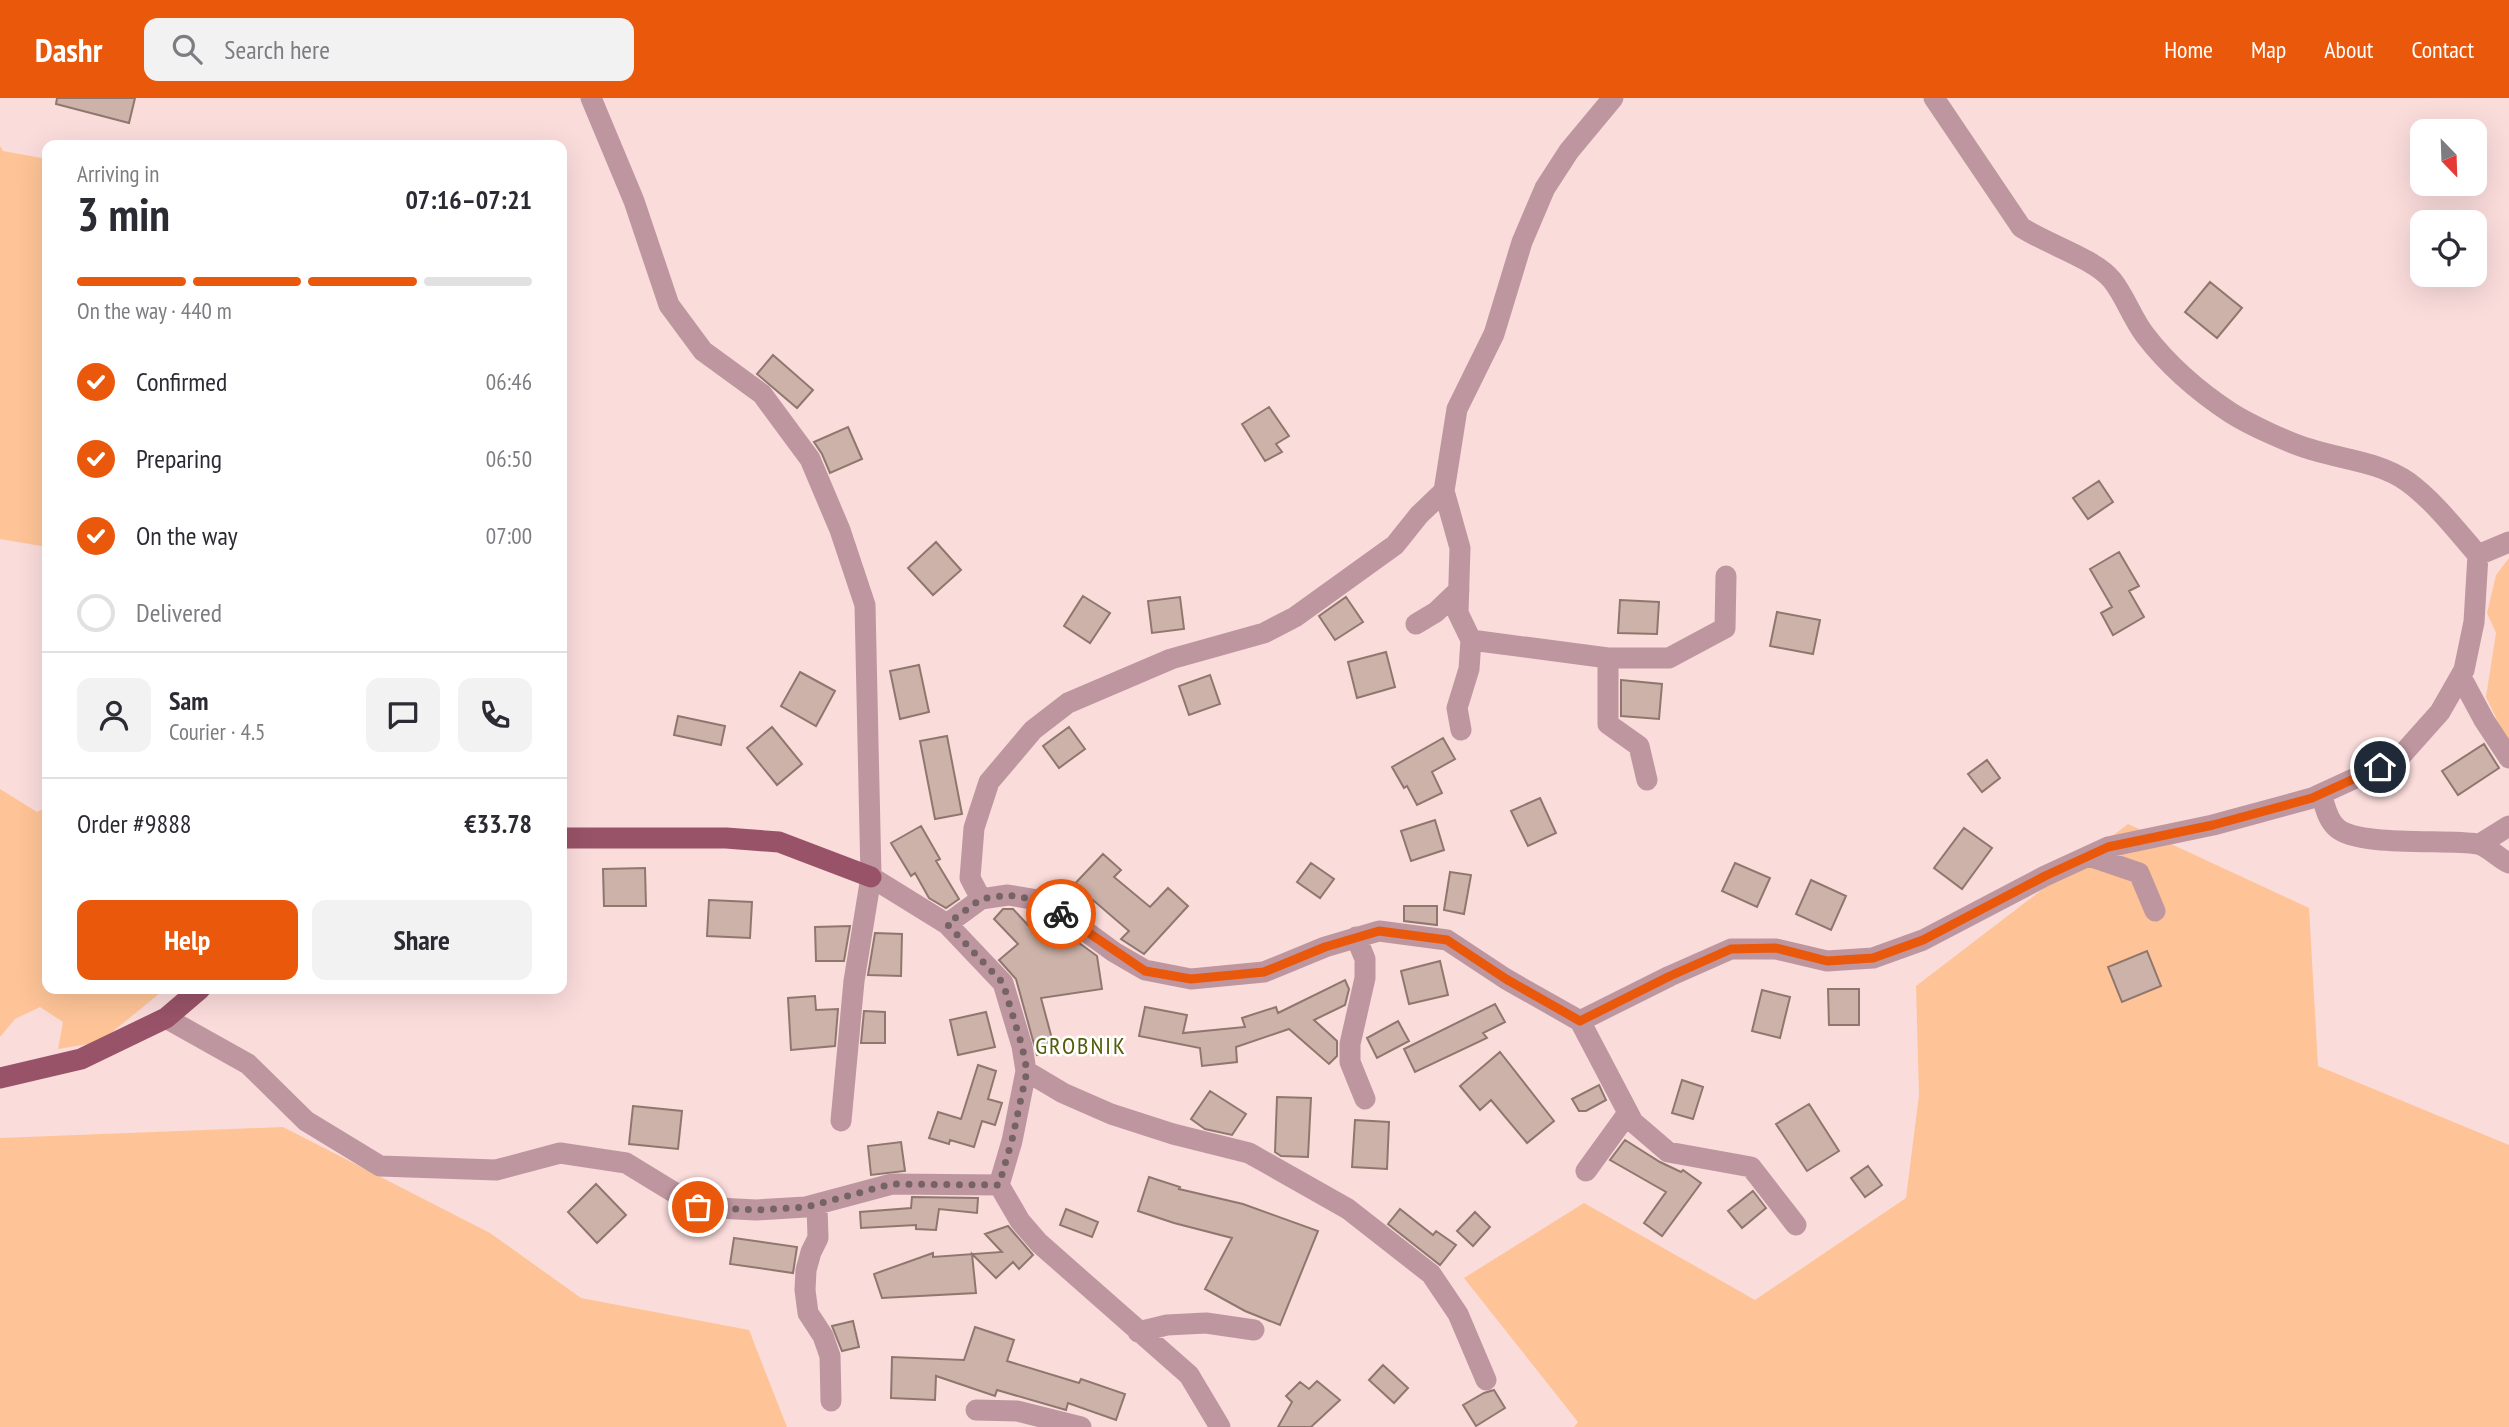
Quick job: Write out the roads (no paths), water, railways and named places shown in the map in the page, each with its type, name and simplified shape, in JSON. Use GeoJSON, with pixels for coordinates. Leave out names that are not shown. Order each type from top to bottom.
{"type":"FeatureCollection","features":[{"type":"Feature","properties":{"kind":"main road"},"geometry":{"type":"LineString","coordinates":[[567,838],[726,838],[779,842],[871,877]]}},
{"type":"Feature","properties":{"kind":"main road"},"geometry":{"type":"LineString","coordinates":[[0,1078],[81,1059],[166,1017],[194,994]]}},
{"type":"Feature","properties":{"kind":"street"},"geometry":{"type":"LineString","coordinates":[[591,98],[634,201],[669,305],[703,351],[761,394],[810,459],[840,530],[865,605],[871,877],[854,981],[841,1121]]}},
{"type":"Feature","properties":{"kind":"street"},"geometry":{"type":"LineString","coordinates":[[1461,730],[1457,708],[1469,669],[1471,640],[1458,613],[1460,548],[1444,491],[1457,409],[1494,334],[1527,231],[1545,188],[1569,150],[1614,98]]}},
{"type":"Feature","properties":{"kind":"street"},"geometry":{"type":"LineString","coordinates":[[1580,1021],[1731,949],[1776,948],[1827,961],[1873,958],[1923,940],[2108,847],[2213,825],[2321,794],[2399,758],[2440,712],[2464,670],[2474,622],[2478,555],[2437,508],[2407,481],[2372,464],[2311,450],[2232,414],[2182,376],[2144,334],[2111,279],[2096,267],[2038,239],[2021,227],[1934,98]]}},
{"type":"Feature","properties":{"kind":"street"},"geometry":{"type":"LineString","coordinates":[[981,899],[970,878],[974,828],[989,782],[1033,730],[1068,703],[1171,659],[1264,633],[1295,617],[1395,545],[1419,515],[1444,491]]}},
{"type":"Feature","properties":{"kind":"street"},"geometry":{"type":"LineString","coordinates":[[2478,555],[2509,542]]}},
{"type":"Feature","properties":{"kind":"street"},"geometry":{"type":"LineString","coordinates":[[1471,640],[1608,658],[1669,658],[1725,628],[1726,576]]}},
{"type":"Feature","properties":{"kind":"street"},"geometry":{"type":"LineString","coordinates":[[1416,624],[1436,612],[1459,590]]}},
{"type":"Feature","properties":{"kind":"street"},"geometry":{"type":"LineString","coordinates":[[1608,658],[1608,724],[1639,746],[1647,780]]}},
{"type":"Feature","properties":{"kind":"street"},"geometry":{"type":"LineString","coordinates":[[2460,677],[2509,758]]}},
{"type":"Feature","properties":{"kind":"street"},"geometry":{"type":"LineString","coordinates":[[2321,794],[2331,822],[2340,831],[2415,842],[2480,844],[2509,863]]}},
{"type":"Feature","properties":{"kind":"street"},"geometry":{"type":"LineString","coordinates":[[2480,844],[2509,826]]}},
{"type":"Feature","properties":{"kind":"street"},"geometry":{"type":"LineString","coordinates":[[2089,856],[2139,873],[2155,911]]}},
{"type":"Feature","properties":{"kind":"street"},"geometry":{"type":"LineString","coordinates":[[871,877],[947,924],[1003,983],[1027,1071],[999,1185],[1020,1221],[1039,1243],[1189,1375],[1220,1427]]}},
{"type":"Feature","properties":{"kind":"street"},"geometry":{"type":"LineString","coordinates":[[947,924],[981,899],[1008,895],[1044,901],[1145,971],[1191,979],[1264,972],[1325,947],[1379,931],[1447,940],[1506,979],[1580,1021],[1633,1122],[1668,1152],[1751,1167],[1796,1225]]}},
{"type":"Feature","properties":{"kind":"street"},"geometry":{"type":"LineString","coordinates":[[1356,937],[1365,959],[1365,978],[1350,1044],[1350,1062],[1365,1099]]}},
{"type":"Feature","properties":{"kind":"street"},"geometry":{"type":"LineString","coordinates":[[166,1017],[248,1063],[306,1121],[380,1166],[496,1170],[560,1153],[626,1163],[698,1207],[756,1210],[817,1205],[892,1184],[999,1185]]}},
{"type":"Feature","properties":{"kind":"street"},"geometry":{"type":"LineString","coordinates":[[1027,1071],[1063,1093],[1111,1114],[1173,1134],[1249,1153],[1348,1209],[1432,1274],[1458,1314],[1486,1380]]}},
{"type":"Feature","properties":{"kind":"street"},"geometry":{"type":"LineString","coordinates":[[1586,1171],[1628,1113]]}},
{"type":"Feature","properties":{"kind":"street"},"geometry":{"type":"LineString","coordinates":[[817,1205],[818,1238],[806,1270],[805,1290],[808,1313],[823,1336],[831,1356],[831,1401]]}},
{"type":"Feature","properties":{"kind":"street"},"geometry":{"type":"LineString","coordinates":[[1139,1332],[1167,1325],[1206,1323],[1254,1330]]}},
{"type":"Feature","properties":{"kind":"street"},"geometry":{"type":"LineString","coordinates":[[976,1410],[1017,1411],[1081,1427]]}},
{"type":"Feature","properties":{"kind":"district","name":"GROBNIK"},"geometry":{"type":"Point","coordinates":[1081,1046]}}]}
